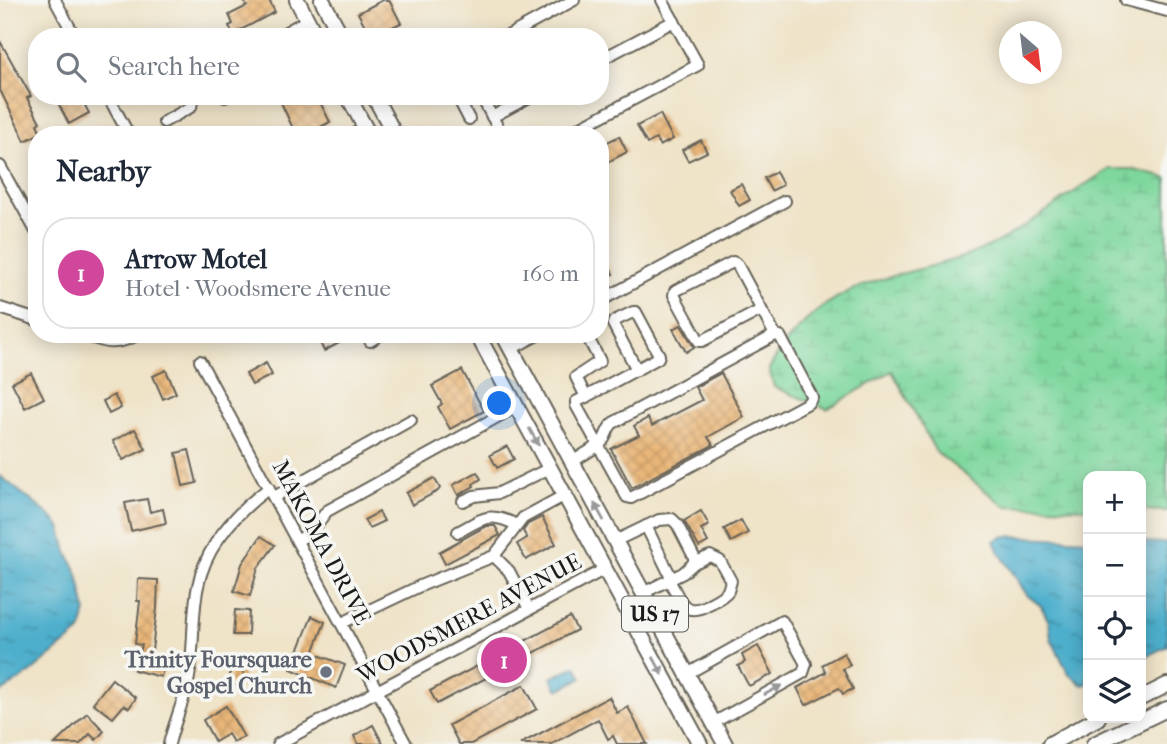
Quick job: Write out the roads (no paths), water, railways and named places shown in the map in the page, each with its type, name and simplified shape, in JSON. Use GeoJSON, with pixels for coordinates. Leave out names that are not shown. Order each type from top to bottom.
{"type":"FeatureCollection","features":[{"type":"Feature","properties":{"kind":"main road"},"geometry":{"type":"LineString","coordinates":[[297,0],[311,28]]}},
{"type":"Feature","properties":{"kind":"main road"},"geometry":{"type":"LineString","coordinates":[[322,0],[337,28]]}},
{"type":"Feature","properties":{"kind":"main road"},"geometry":{"type":"LineString","coordinates":[[352,105],[360,126]]}},
{"type":"Feature","properties":{"kind":"main road"},"geometry":{"type":"LineString","coordinates":[[382,105],[391,126]]}},
{"type":"Feature","properties":{"kind":"main road","name":"US 17"},"geometry":{"type":"LineString","coordinates":[[484,343],[700,744]]}},
{"type":"Feature","properties":{"kind":"main road"},"geometry":{"type":"LineString","coordinates":[[494,343],[511,349]]}},
{"type":"Feature","properties":{"kind":"main road","name":"US 17"},"geometry":{"type":"LineString","coordinates":[[508,343],[725,744]]}},
{"type":"Feature","properties":{"kind":"main road"},"geometry":{"type":"LineString","coordinates":[[501,378],[513,378],[535,394]]}},
{"type":"Feature","properties":{"kind":"main road"},"geometry":{"type":"LineString","coordinates":[[1146,696],[1167,685]]}},
{"type":"Feature","properties":{"kind":"main road"},"geometry":{"type":"LineString","coordinates":[[1100,741],[1167,709]]}},
{"type":"Feature","properties":{"kind":"main road"},"geometry":{"type":"LineString","coordinates":[[1050,744],[1089,723]]}},
{"type":"Feature","properties":{"kind":"street"},"geometry":{"type":"LineString","coordinates":[[55,0],[70,28]]}},
{"type":"Feature","properties":{"kind":"street"},"geometry":{"type":"LineString","coordinates":[[523,28],[574,0]]}},
{"type":"Feature","properties":{"kind":"street"},"geometry":{"type":"LineString","coordinates":[[583,126],[698,65],[662,0]]}},
{"type":"Feature","properties":{"kind":"street"},"geometry":{"type":"LineString","coordinates":[[1126,0],[1167,12]]}},
{"type":"Feature","properties":{"kind":"street"},"geometry":{"type":"LineString","coordinates":[[293,28],[307,20]]}},
{"type":"Feature","properties":{"kind":"street"},"geometry":{"type":"LineString","coordinates":[[609,55],[674,21]]}},
{"type":"Feature","properties":{"kind":"street"},"geometry":{"type":"LineString","coordinates":[[113,105],[124,126]]}},
{"type":"Feature","properties":{"kind":"street"},"geometry":{"type":"LineString","coordinates":[[164,122],[191,105]]}},
{"type":"Feature","properties":{"kind":"street"},"geometry":{"type":"LineString","coordinates":[[462,105],[469,119]]}},
{"type":"Feature","properties":{"kind":"street"},"geometry":{"type":"LineString","coordinates":[[486,105],[497,126]]}},
{"type":"Feature","properties":{"kind":"street"},"geometry":{"type":"LineString","coordinates":[[492,117],[514,105]]}},
{"type":"Feature","properties":{"kind":"street"},"geometry":{"type":"LineString","coordinates":[[0,166],[28,217]]}},
{"type":"Feature","properties":{"kind":"street"},"geometry":{"type":"LineString","coordinates":[[609,296],[785,201]]}},
{"type":"Feature","properties":{"kind":"street"},"geometry":{"type":"LineString","coordinates":[[637,370],[613,324],[633,312],[636,312],[659,355],[637,370],[576,402],[627,497],[631,498],[807,403],[812,397],[780,336],[775,335],[761,310],[733,262],[675,291],[674,295],[699,341],[761,310]]}},
{"type":"Feature","properties":{"kind":"street"},"geometry":{"type":"LineString","coordinates":[[0,308],[28,317]]}},
{"type":"Feature","properties":{"kind":"street"},"geometry":{"type":"LineString","coordinates":[[572,462],[599,445],[613,423],[775,335]]}},
{"type":"Feature","properties":{"kind":"street"},"geometry":{"type":"LineString","coordinates":[[511,349],[522,343]]}},
{"type":"Feature","properties":{"kind":"street"},"geometry":{"type":"LineString","coordinates":[[586,397],[576,377],[600,361],[591,343]]}},
{"type":"Feature","properties":{"kind":"street","name":"MAKOMA DRIVE"},"geometry":{"type":"LineString","coordinates":[[200,361],[405,744]]}},
{"type":"Feature","properties":{"kind":"street"},"geometry":{"type":"LineString","coordinates":[[297,541],[311,532],[327,510],[517,406]]}},
{"type":"Feature","properties":{"kind":"street"},"geometry":{"type":"LineString","coordinates":[[169,744],[188,681],[198,585],[206,562],[227,525],[248,503],[411,420]]}},
{"type":"Feature","properties":{"kind":"street"},"geometry":{"type":"LineString","coordinates":[[463,501],[474,496],[499,493],[550,468]]}},
{"type":"Feature","properties":{"kind":"street"},"geometry":{"type":"LineString","coordinates":[[342,623],[420,586],[494,556],[523,518],[565,495]]}},
{"type":"Feature","properties":{"kind":"street"},"geometry":{"type":"LineString","coordinates":[[458,532],[486,517],[501,517],[517,524]]}},
{"type":"Feature","properties":{"kind":"street"},"geometry":{"type":"LineString","coordinates":[[615,541],[659,520],[672,519],[694,557],[694,563]]}},
{"type":"Feature","properties":{"kind":"street"},"geometry":{"type":"LineString","coordinates":[[643,593],[671,579],[683,573],[694,563],[710,556],[720,561],[730,581],[728,591],[692,611],[683,604],[671,579],[646,526]]}},
{"type":"Feature","properties":{"kind":"street"},"geometry":{"type":"LineString","coordinates":[[494,556],[509,572],[529,609]]}},
{"type":"Feature","properties":{"kind":"street","name":"WOODSMERE AVENUE"},"geometry":{"type":"LineString","coordinates":[[278,744],[606,569]]}},
{"type":"Feature","properties":{"kind":"street"},"geometry":{"type":"LineString","coordinates":[[687,674],[782,621],[806,664],[803,673],[713,723]]}},
{"type":"Feature","properties":{"kind":"street"},"geometry":{"type":"LineString","coordinates":[[1098,723],[1100,741]]}},
{"type":"Feature","properties":{"kind":"water"},"geometry":{"type":"Polygon","coordinates":[[[0,476],[53,518],[61,529],[67,552],[78,574],[86,611],[81,631],[30,673],[0,693],[0,476]]]}},
{"type":"Feature","properties":{"kind":"water"},"geometry":{"type":"Polygon","coordinates":[[[1005,536],[1083,540],[1083,685],[1069,674],[1051,639],[1049,622],[1041,606],[1027,595],[994,541],[1005,536]]]}},
{"type":"Feature","properties":{"kind":"water"},"geometry":{"type":"Polygon","coordinates":[[[1146,542],[1167,543],[1167,646],[1146,656],[1146,542]]]}},
{"type":"Feature","properties":{"kind":"water"},"geometry":{"type":"Polygon","coordinates":[[[576,666],[582,678],[558,690],[551,678],[576,666]]]}},
{"type":"Feature","properties":{"kind":"place","name":"Arrow Motel"},"geometry":{"type":"Point","coordinates":[504,660]}},
{"type":"Feature","properties":{"kind":"place","name":"Trinity Foursquare Gospel Church"},"geometry":{"type":"Point","coordinates":[326,672]}}]}
